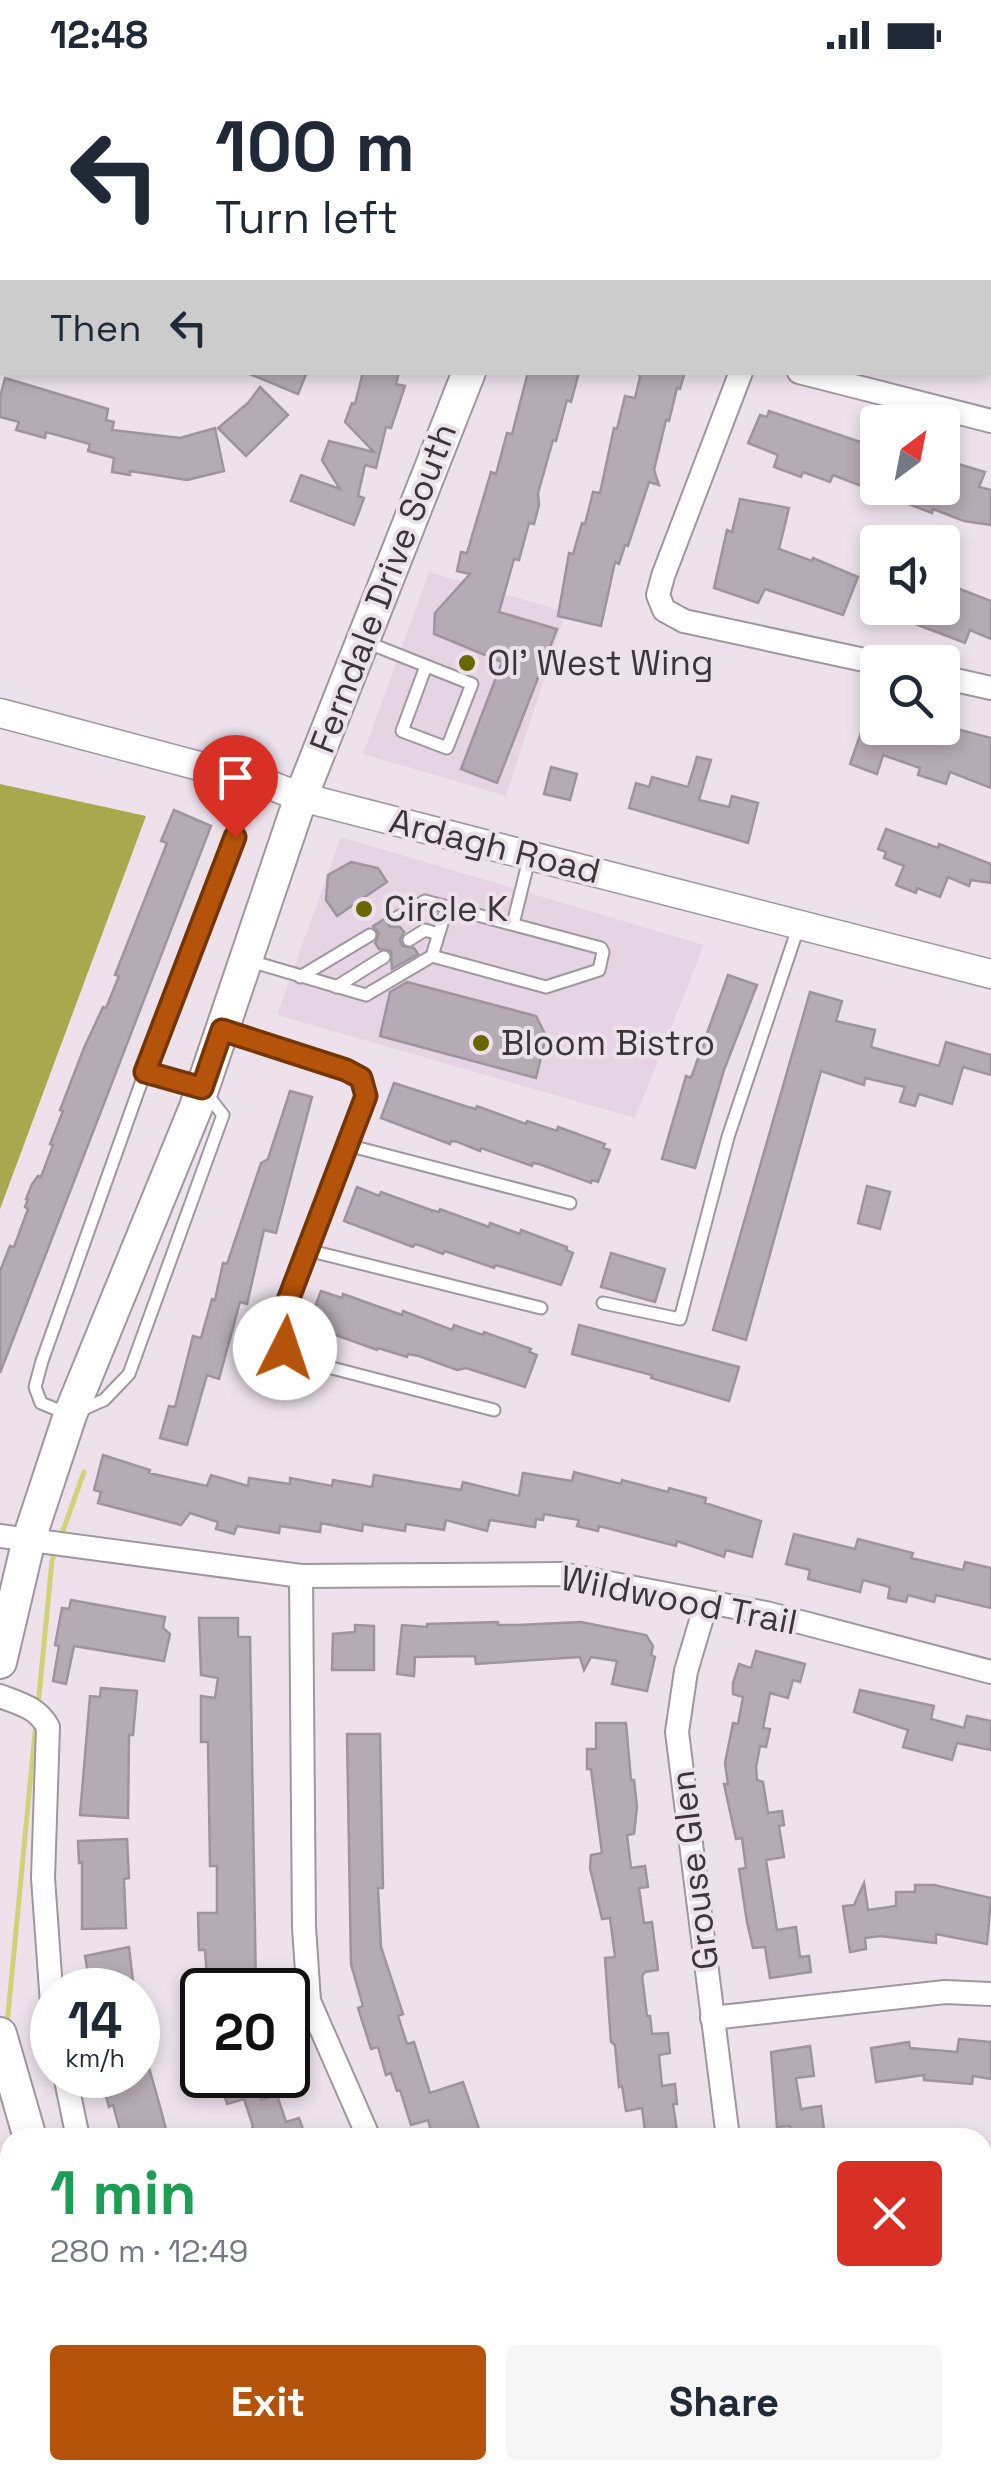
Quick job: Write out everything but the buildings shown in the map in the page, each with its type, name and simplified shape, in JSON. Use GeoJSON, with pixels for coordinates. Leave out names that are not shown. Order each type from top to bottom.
{"type":"FeatureCollection","features":[{"type":"Feature","properties":{"kind":"main road","name":"Ferndale Drive South"},"geometry":{"type":"LineString","coordinates":[[0,1662],[14,1538],[70,1416],[202,1088],[301,797],[468,375]]}},
{"type":"Feature","properties":{"kind":"main road"},"geometry":{"type":"LineString","coordinates":[[0,2034],[27,2128]]}},
{"type":"Feature","properties":{"kind":"street"},"geometry":{"type":"LineString","coordinates":[[740,375],[664,576],[658,595],[664,610],[684,620],[860,659]]}},
{"type":"Feature","properties":{"kind":"street"},"geometry":{"type":"LineString","coordinates":[[811,375],[991,421]]}},
{"type":"Feature","properties":{"kind":"street"},"geometry":{"type":"LineString","coordinates":[[960,681],[991,688]]}},
{"type":"Feature","properties":{"kind":"street","name":"Ardagh Road"},"geometry":{"type":"LineString","coordinates":[[0,713],[267,784],[301,797],[991,974]]}},
{"type":"Feature","properties":{"kind":"street","name":"Wildwood Trail"},"geometry":{"type":"LineString","coordinates":[[14,1538],[301,1576],[562,1574],[766,1614],[991,1672]]}},
{"type":"Feature","properties":{"kind":"street"},"geometry":{"type":"LineString","coordinates":[[301,1576],[304,1927],[310,2001],[365,2128]]}},
{"type":"Feature","properties":{"kind":"street","name":"Grouse Glen"},"geometry":{"type":"LineString","coordinates":[[706,1604],[686,1671],[677,1732],[727,2128]]}},
{"type":"Feature","properties":{"kind":"street"},"geometry":{"type":"LineString","coordinates":[[0,1696],[32,1708],[41,1714],[48,1728],[42,1878],[49,1968]]}},
{"type":"Feature","properties":{"kind":"street"},"geometry":{"type":"LineString","coordinates":[[712,2018],[945,1992],[991,1994]]}},
{"type":"Feature","properties":{"kind":"street"},"geometry":{"type":"LineString","coordinates":[[69,2098],[76,2128]]}},
{"type":"Feature","properties":{"kind":"lane"},"geometry":{"type":"LineString","coordinates":[[362,640],[472,684],[447,748],[402,730],[426,666]]}},
{"type":"Feature","properties":{"kind":"lane"},"geometry":{"type":"LineString","coordinates":[[70,1416],[41,1403],[36,1387],[145,1072],[235,837]]}},
{"type":"Feature","properties":{"kind":"lane"},"geometry":{"type":"LineString","coordinates":[[513,924],[530,856]]}},
{"type":"Feature","properties":{"kind":"lane"},"geometry":{"type":"LineString","coordinates":[[396,919],[425,901],[601,948],[603,952],[599,970],[546,987],[432,956]]}},
{"type":"Feature","properties":{"kind":"lane"},"geometry":{"type":"LineString","coordinates":[[246,959],[366,995],[432,956],[446,907]]}},
{"type":"Feature","properties":{"kind":"lane"},"geometry":{"type":"LineString","coordinates":[[603,1303],[680,1319],[728,1137],[799,925]]}},
{"type":"Feature","properties":{"kind":"lane"},"geometry":{"type":"LineString","coordinates":[[409,940],[425,930],[438,934]]}},
{"type":"Feature","properties":{"kind":"lane"},"geometry":{"type":"LineString","coordinates":[[300,976],[370,934]]}},
{"type":"Feature","properties":{"kind":"lane"},"geometry":{"type":"LineString","coordinates":[[336,987],[384,957]]}},
{"type":"Feature","properties":{"kind":"lane"},"geometry":{"type":"LineString","coordinates":[[222,1030],[346,1070],[361,1078],[366,1096],[279,1324],[285,1348],[301,1360],[494,1410]]}},
{"type":"Feature","properties":{"kind":"lane"},"geometry":{"type":"LineString","coordinates":[[145,1072],[202,1088]]}},
{"type":"Feature","properties":{"kind":"lane"},"geometry":{"type":"LineString","coordinates":[[348,1145],[570,1203]]}},
{"type":"Feature","properties":{"kind":"lane"},"geometry":{"type":"LineString","coordinates":[[307,1250],[540,1308]]}},
{"type":"Feature","properties":{"kind":"shaded area"},"geometry":{"type":"Polygon","coordinates":[[[429,572],[566,612],[506,796],[363,754],[429,572]]]}},
{"type":"Feature","properties":{"kind":"shaded area"},"geometry":{"type":"Polygon","coordinates":[[[0,784],[146,816],[0,1209],[0,784]]]}},
{"type":"Feature","properties":{"kind":"shaded area"},"geometry":{"type":"Polygon","coordinates":[[[341,837],[704,945],[635,1118],[277,1015],[341,837]]]}},
{"type":"Feature","properties":{"kind":"waterway"},"geometry":{"type":"LineString","coordinates":[[60,1539],[84,1472]]}},
{"type":"Feature","properties":{"kind":"waterway"},"geometry":{"type":"LineString","coordinates":[[38,1706],[56,1549]]}},
{"type":"Feature","properties":{"kind":"waterway"},"geometry":{"type":"LineString","coordinates":[[7,2025],[36,1722]]}},
{"type":"Feature","properties":{"kind":"place","name":"Ol' West Wing"},"geometry":{"type":"Point","coordinates":[467,663]}},
{"type":"Feature","properties":{"kind":"place","name":"Circle K"},"geometry":{"type":"Point","coordinates":[364,909]}},
{"type":"Feature","properties":{"kind":"place","name":"Bloom Bistro"},"geometry":{"type":"Point","coordinates":[481,1043]}},
{"type":"Feature","properties":{"kind":"route"},"geometry":{"type":"LineString","coordinates":[[235,837],[145,1072],[202,1088],[222,1030],[361,1078],[366,1096],[279,1324],[285,1348]]}}]}
